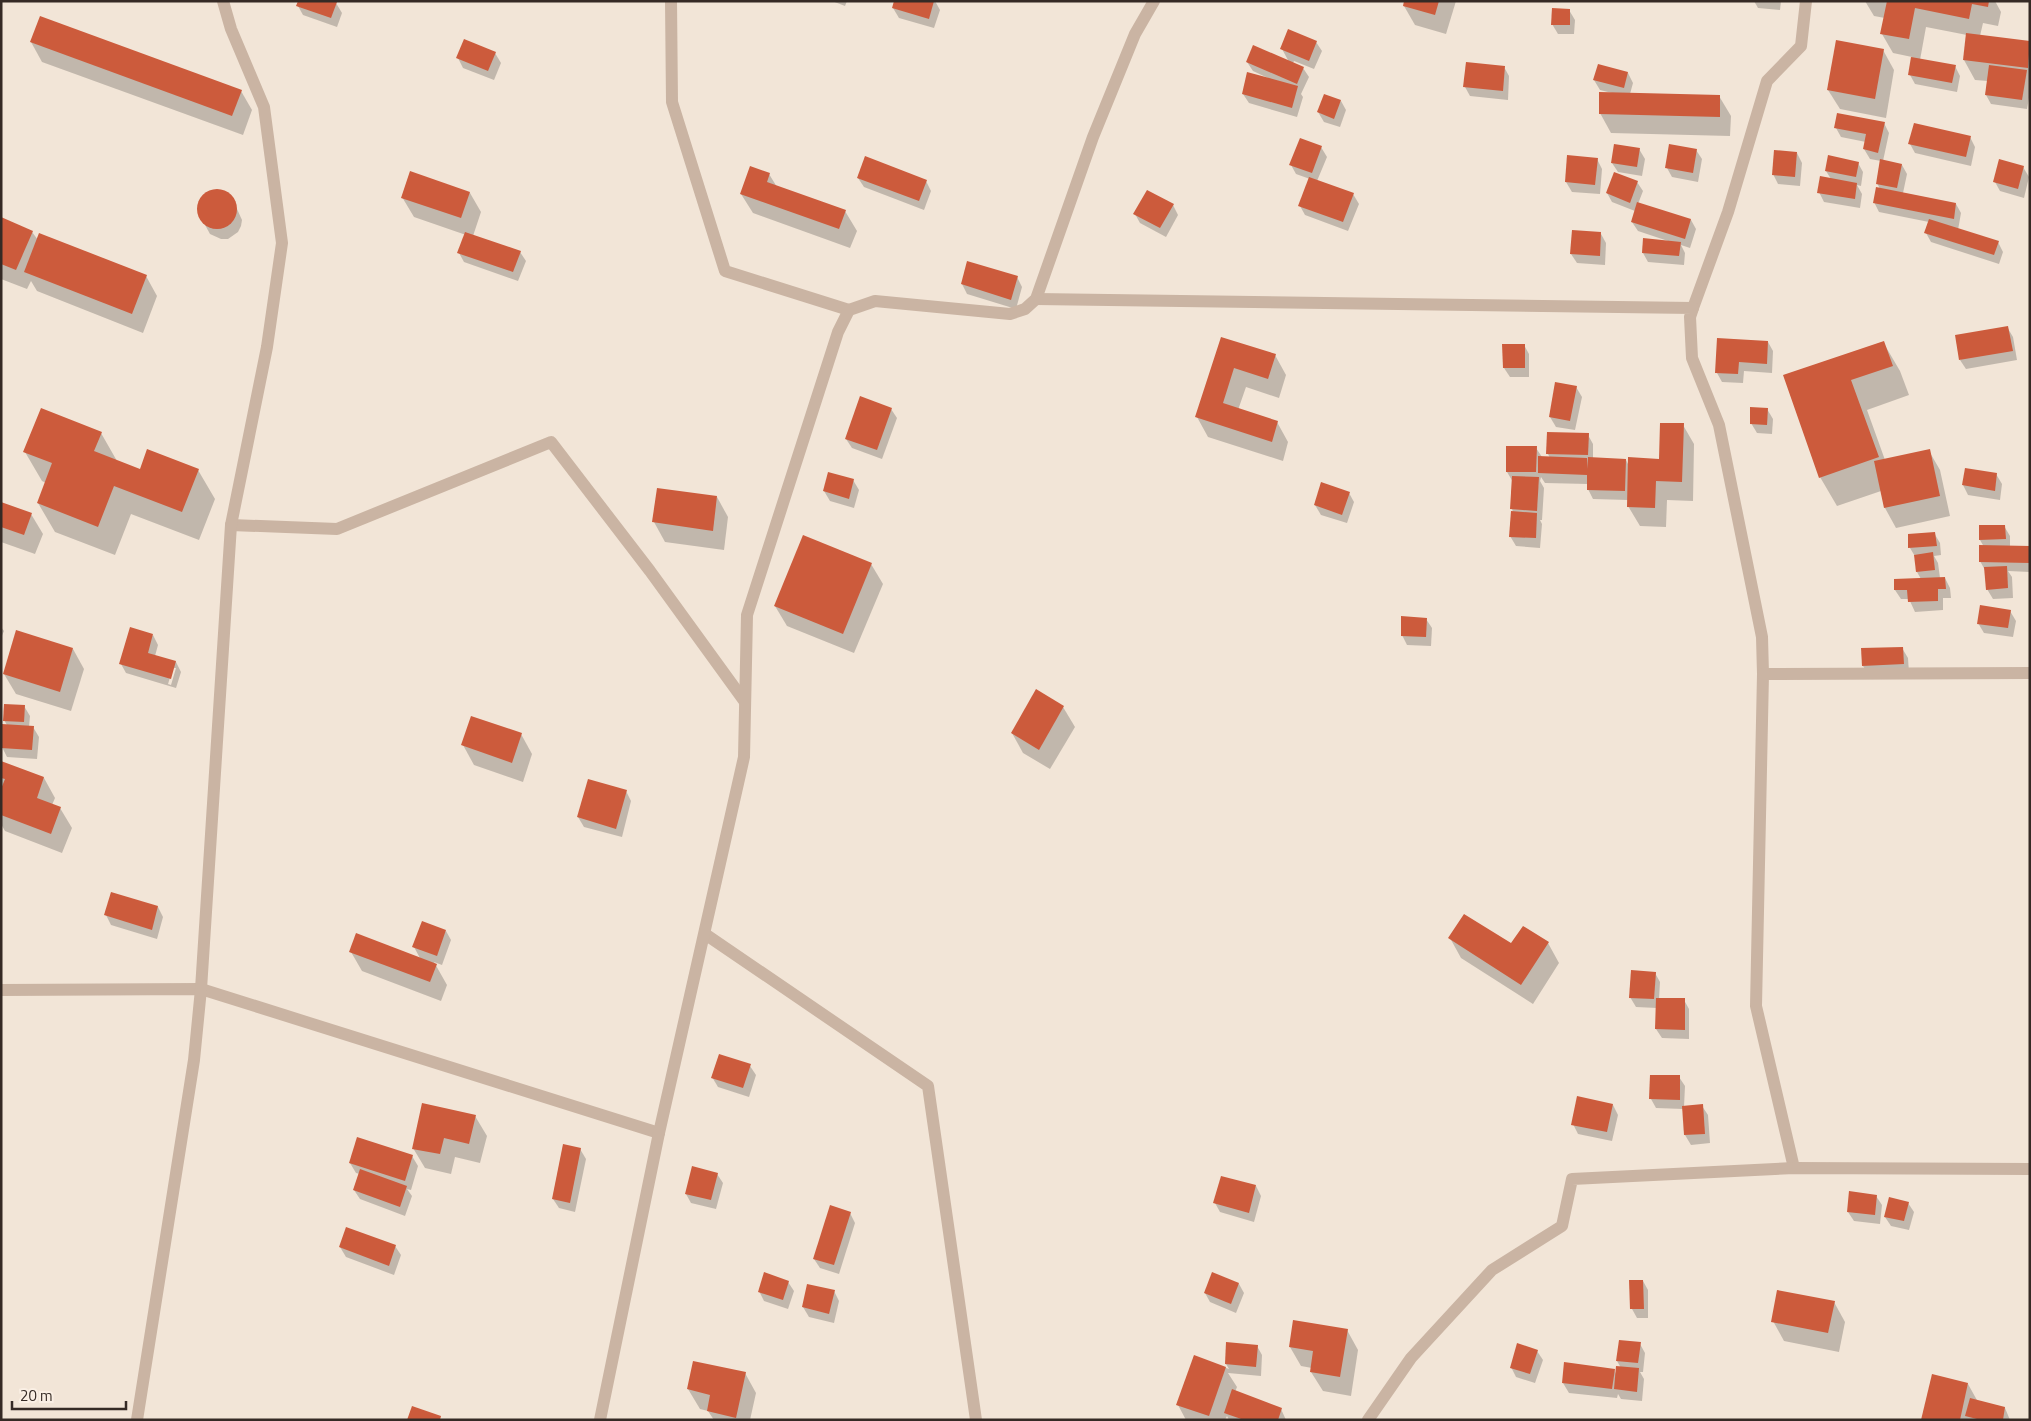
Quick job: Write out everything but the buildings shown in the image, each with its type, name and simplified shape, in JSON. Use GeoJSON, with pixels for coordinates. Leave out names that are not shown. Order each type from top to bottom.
{"type":"FeatureCollection","features":[{"type":"Feature","properties":{"kind":"street"},"geometry":{"type":"LineString","coordinates":[[137,1420],[194,1060],[201,989],[231,525],[267,347],[282,243],[264,108],[231,29],[223,1]]}},
{"type":"Feature","properties":{"kind":"street"},"geometry":{"type":"LineString","coordinates":[[671,1],[672,102],[725,271],[849,310],[875,302],[1010,314],[1025,309],[1036,299],[1093,137],[1135,34],[1154,1]]}},
{"type":"Feature","properties":{"kind":"street"},"geometry":{"type":"LineString","coordinates":[[1794,1168],[1756,1006],[1763,674],[1762,636],[1719,425],[1692,358],[1690,317],[1728,212],[1767,80],[1801,46],[1806,1]]}},
{"type":"Feature","properties":{"kind":"street"},"geometry":{"type":"LineString","coordinates":[[1036,299],[1693,308]]}},
{"type":"Feature","properties":{"kind":"street"},"geometry":{"type":"LineString","coordinates":[[600,1420],[659,1133],[744,757],[747,615],[838,332],[849,310]]}},
{"type":"Feature","properties":{"kind":"street"},"geometry":{"type":"LineString","coordinates":[[231,525],[337,529],[551,442],[650,571],[745,702]]}},
{"type":"Feature","properties":{"kind":"street"},"geometry":{"type":"LineString","coordinates":[[1763,674],[2030,672]]}},
{"type":"Feature","properties":{"kind":"street"},"geometry":{"type":"LineString","coordinates":[[704,934],[928,1086],[976,1420]]}},
{"type":"Feature","properties":{"kind":"street"},"geometry":{"type":"LineString","coordinates":[[1,990],[201,989],[659,1133]]}},
{"type":"Feature","properties":{"kind":"street"},"geometry":{"type":"LineString","coordinates":[[1368,1420],[1411,1358],[1492,1270],[1562,1226],[1572,1179],[1794,1168],[2030,1170]]}}]}
